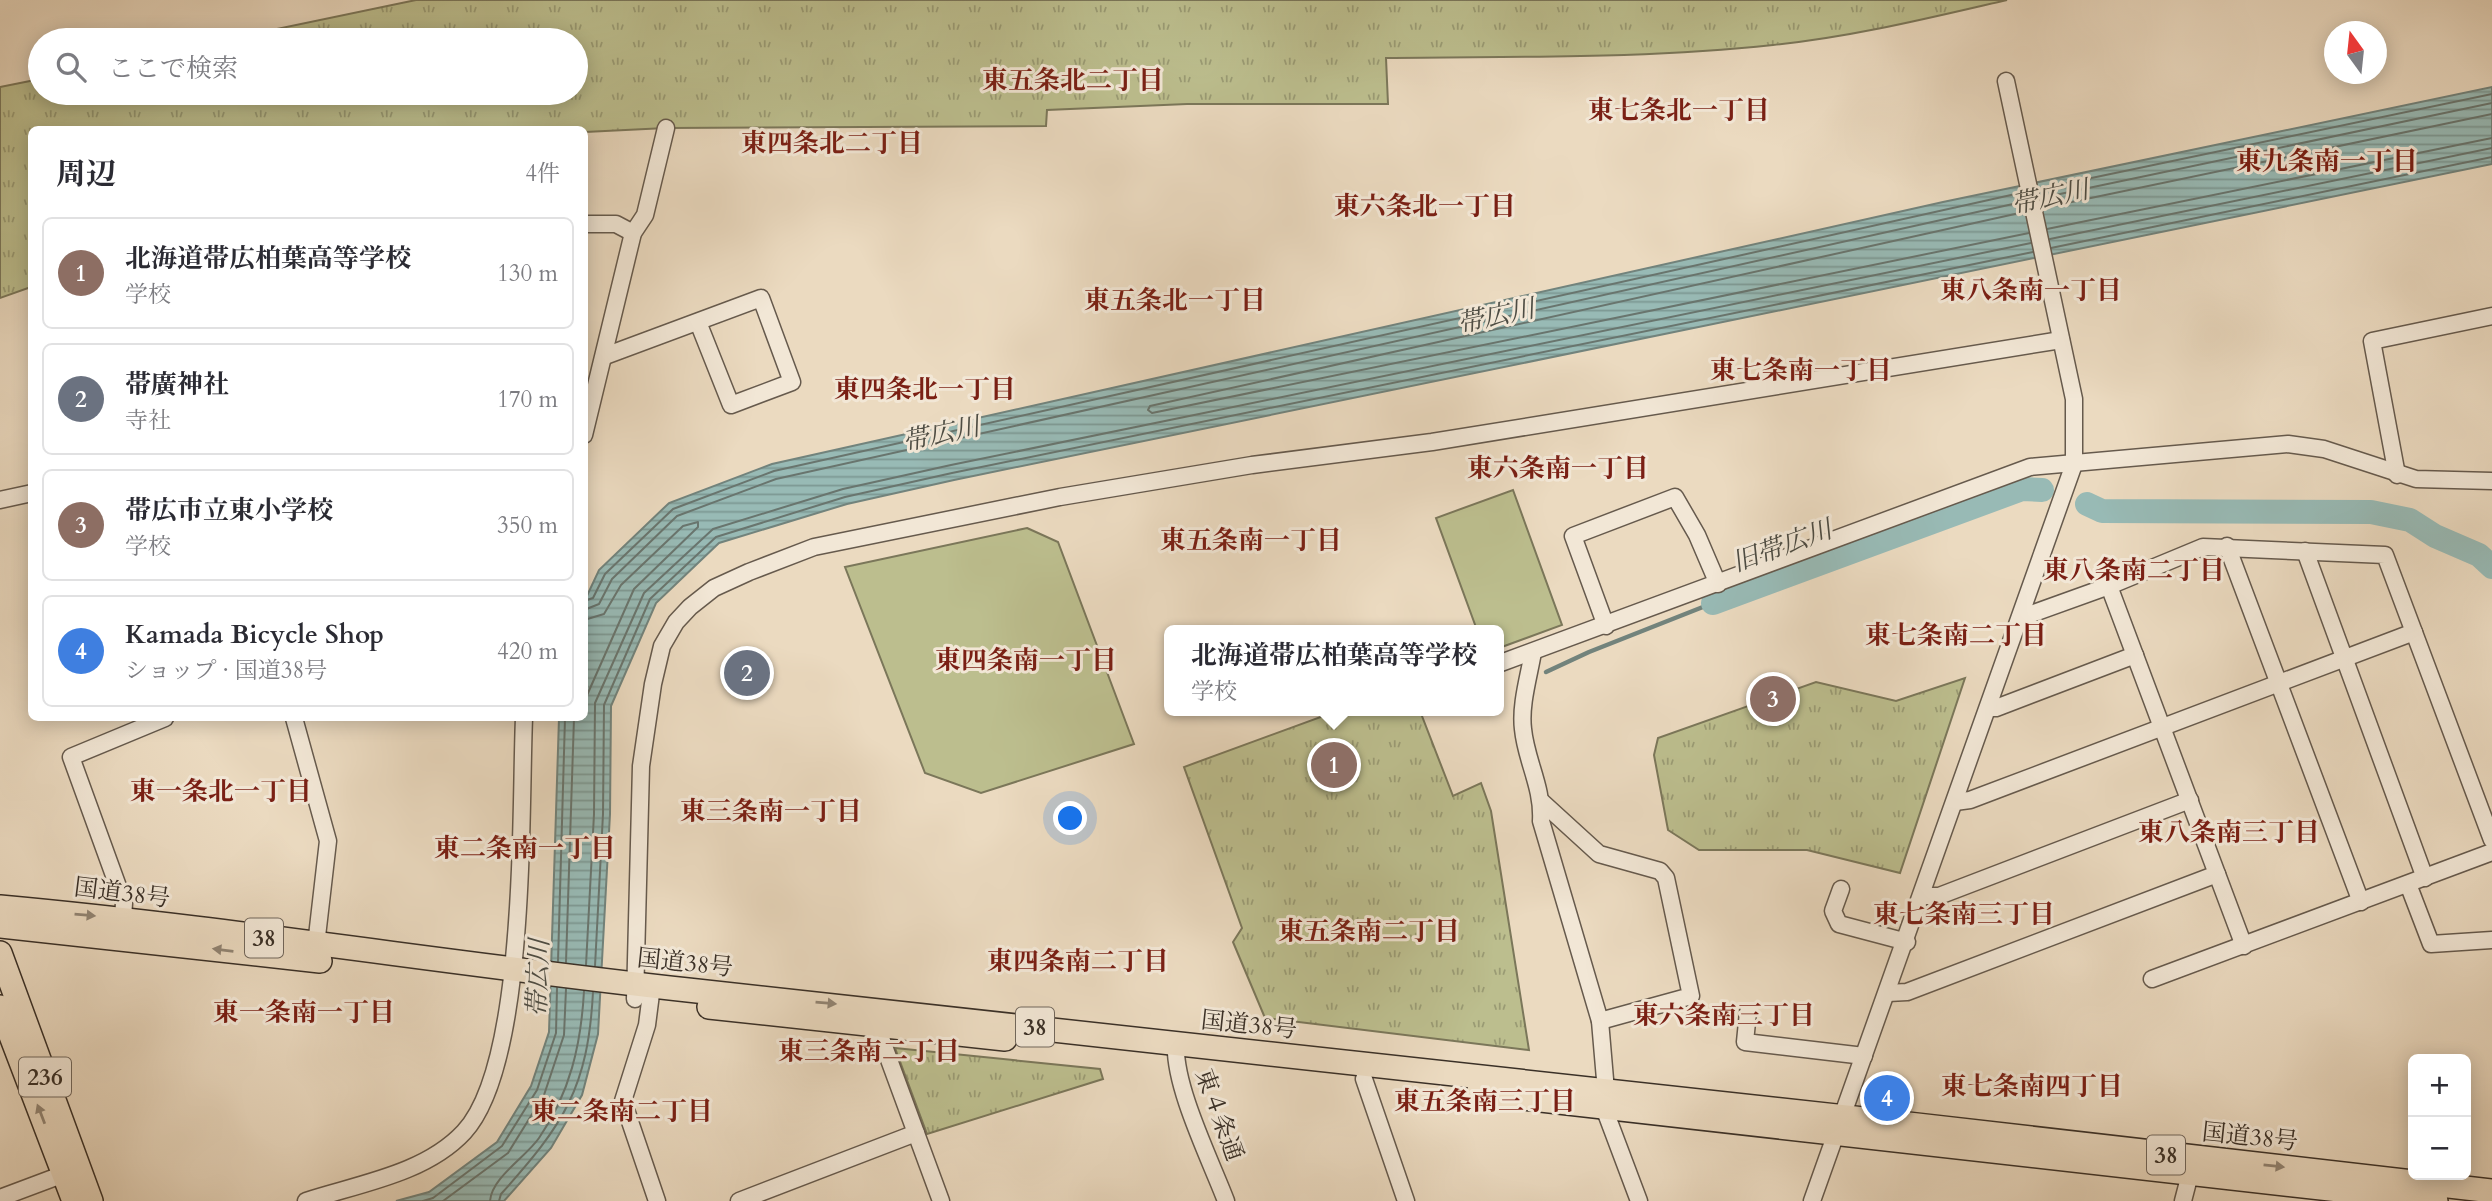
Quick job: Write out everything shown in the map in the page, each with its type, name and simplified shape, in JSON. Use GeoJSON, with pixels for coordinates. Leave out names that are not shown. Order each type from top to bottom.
{"type":"FeatureCollection","features":[{"type":"Feature","properties":{"kind":"highway","name":"国道38号"},"geometry":{"type":"LineString","coordinates":[[0,907],[123,918],[316,945],[518,978]]}},
{"type":"Feature","properties":{"kind":"highway","name":"国道38号"},"geometry":{"type":"LineString","coordinates":[[0,926],[873,1016],[1838,1125],[2492,1191]]}},
{"type":"Feature","properties":{"kind":"highway","name":"236"},"geometry":{"type":"LineString","coordinates":[[0,953],[91,1201]]}},
{"type":"Feature","properties":{"kind":"highway","name":"236"},"geometry":{"type":"LineString","coordinates":[[0,1007],[74,1201]]}},
{"type":"Feature","properties":{"kind":"highway","name":"国道38号"},"geometry":{"type":"LineString","coordinates":[[1175,1051],[1364,1079],[1605,1099]]}},
{"type":"Feature","properties":{"kind":"highway","name":"国道38号"},"geometry":{"type":"LineString","coordinates":[[1838,1125],[2371,1198],[2436,1201]]}},
{"type":"Feature","properties":{"kind":"street"},"geometry":{"type":"LineString","coordinates":[[1812,1201],[1907,942],[2074,464],[2074,398],[2015,133],[2006,81]]}},
{"type":"Feature","properties":{"kind":"street"},"geometry":{"type":"LineString","coordinates":[[589,398],[605,356],[633,233],[645,215],[666,128]]}},
{"type":"Feature","properties":{"kind":"street"},"geometry":{"type":"LineString","coordinates":[[588,224],[616,224],[633,233]]}},
{"type":"Feature","properties":{"kind":"street"},"geometry":{"type":"LineString","coordinates":[[605,356],[761,298],[792,382],[731,405],[698,322]]}},
{"type":"Feature","properties":{"kind":"street"},"geometry":{"type":"LineString","coordinates":[[2397,475],[2372,341],[2492,316]]}},
{"type":"Feature","properties":{"kind":"street"},"geometry":{"type":"LineString","coordinates":[[657,1201],[623,1101],[647,1025],[643,993],[642,766],[653,684],[662,646],[676,622],[714,588],[814,547],[1060,496],[1265,463],[1432,442],[2060,336]]}},
{"type":"Feature","properties":{"kind":"street"},"geometry":{"type":"LineString","coordinates":[[1504,662],[2030,467],[2288,444],[2324,449],[2397,475],[2441,482],[2492,481]]}},
{"type":"Feature","properties":{"kind":"street"},"geometry":{"type":"LineString","coordinates":[[0,500],[28,494]]}},
{"type":"Feature","properties":{"kind":"street"},"geometry":{"type":"LineString","coordinates":[[1606,626],[1573,536],[1675,497],[1697,535],[1718,584]]}},
{"type":"Feature","properties":{"kind":"street"},"geometry":{"type":"LineString","coordinates":[[2227,546],[2361,902]]}},
{"type":"Feature","properties":{"kind":"street"},"geometry":{"type":"LineString","coordinates":[[2020,618],[2109,586],[2203,547],[2385,555],[2492,840]]}},
{"type":"Feature","properties":{"kind":"street"},"geometry":{"type":"LineString","coordinates":[[2305,551],[2425,878]]}},
{"type":"Feature","properties":{"kind":"street"},"geometry":{"type":"LineString","coordinates":[[2109,586],[2244,946]]}},
{"type":"Feature","properties":{"kind":"street"},"geometry":{"type":"LineString","coordinates":[[1955,802],[1970,800],[2414,632]]}},
{"type":"Feature","properties":{"kind":"street"},"geometry":{"type":"LineString","coordinates":[[1533,652],[1522,725],[1542,802],[1541,821],[1600,1021],[1605,1099],[1639,1201]]}},
{"type":"Feature","properties":{"kind":"street"},"geometry":{"type":"LineString","coordinates":[[1988,708],[1996,708],[2134,655]]}},
{"type":"Feature","properties":{"kind":"street"},"geometry":{"type":"LineString","coordinates":[[123,918],[124,903],[71,757],[158,721]]}},
{"type":"Feature","properties":{"kind":"street"},"geometry":{"type":"LineString","coordinates":[[295,721],[328,841],[316,945]]}},
{"type":"Feature","properties":{"kind":"street"},"geometry":{"type":"LineString","coordinates":[[306,1201],[412,1168],[445,1148],[465,1131],[484,1100],[518,978],[524,721]]}},
{"type":"Feature","properties":{"kind":"street"},"geometry":{"type":"LineString","coordinates":[[1923,896],[1939,896],[2190,800]]}},
{"type":"Feature","properties":{"kind":"street"},"geometry":{"type":"LineString","coordinates":[[1542,802],[1599,854],[1660,871],[1666,878],[1691,996],[1600,1021]]}},
{"type":"Feature","properties":{"kind":"street"},"geometry":{"type":"LineString","coordinates":[[2152,979],[2492,852]]}},
{"type":"Feature","properties":{"kind":"street"},"geometry":{"type":"LineString","coordinates":[[1888,993],[1907,992],[2217,874]]}},
{"type":"Feature","properties":{"kind":"street"},"geometry":{"type":"LineString","coordinates":[[2409,884],[2431,944],[2492,940]]}},
{"type":"Feature","properties":{"kind":"street"},"geometry":{"type":"LineString","coordinates":[[1841,889],[1833,911],[1839,924],[1907,942]]}},
{"type":"Feature","properties":{"kind":"street"},"geometry":{"type":"LineString","coordinates":[[1748,1012],[1745,1042],[1864,1056]]}},
{"type":"Feature","properties":{"kind":"street"},"geometry":{"type":"LineString","coordinates":[[873,1016],[941,1201]]}},
{"type":"Feature","properties":{"kind":"street","name":"東４条通"},"geometry":{"type":"LineString","coordinates":[[1175,1051],[1226,1201]]}},
{"type":"Feature","properties":{"kind":"street"},"geometry":{"type":"LineString","coordinates":[[1364,1079],[1406,1201]]}},
{"type":"Feature","properties":{"kind":"street"},"geometry":{"type":"LineString","coordinates":[[739,1201],[916,1133]]}},
{"type":"Feature","properties":{"kind":"street"},"geometry":{"type":"LineString","coordinates":[[0,1198],[64,1174]]}},
{"type":"Feature","properties":{"kind":"street"},"geometry":{"type":"LineString","coordinates":[[2183,1201],[2190,1174]]}},
{"type":"Feature","properties":{"kind":"green space"},"geometry":{"type":"Polygon","coordinates":[[[416,0],[2007,0],[1803,42],[1677,53],[1386,58],[1388,104],[1187,104],[1047,110],[1046,126],[666,128],[588,132],[588,126],[28,126],[28,288],[0,298],[0,87],[28,81],[28,105],[588,105],[588,28],[282,28],[416,0]]]}},
{"type":"Feature","properties":{"kind":"green space"},"geometry":{"type":"Polygon","coordinates":[[[1513,490],[1562,625],[1504,646],[1504,625],[1475,625],[1436,518],[1513,490]]]}},
{"type":"Feature","properties":{"kind":"green space"},"geometry":{"type":"Polygon","coordinates":[[[1027,528],[1058,542],[1134,744],[981,793],[925,773],[845,567],[1027,528]]]}},
{"type":"Feature","properties":{"kind":"green space"},"geometry":{"type":"Polygon","coordinates":[[[1965,678],[1900,873],[1807,850],[1699,850],[1668,830],[1654,755],[1658,738],[1816,682],[1896,701],[1965,678]]]}},
{"type":"Feature","properties":{"kind":"green space"},"geometry":{"type":"Polygon","coordinates":[[[1323,716],[1422,716],[1453,796],[1481,783],[1491,811],[1529,1050],[1265,1018],[1233,942],[1242,928],[1184,767],[1323,716]]]}},
{"type":"Feature","properties":{"kind":"green space"},"geometry":{"type":"Polygon","coordinates":[[[895,1048],[1100,1069],[1103,1079],[927,1134],[895,1048]]]}},
{"type":"Feature","properties":{"kind":"water","name":"帯広川"},"geometry":{"type":"Polygon","coordinates":[[[2492,87],[2492,164],[954,480],[847,504],[719,543],[656,603],[611,706],[610,814],[598,1034],[582,1095],[551,1148],[504,1201],[396,1201],[429,1192],[497,1142],[531,1086],[549,1032],[559,721],[588,721],[588,594],[599,570],[669,503],[772,464],[1943,202],[2492,87]]]}},
{"type":"Feature","properties":{"kind":"waterway","name":"旧帯広川"},"geometry":{"type":"LineString","coordinates":[[1713,603],[2022,489],[2042,490]]}},
{"type":"Feature","properties":{"kind":"waterway","name":"旧帯広川"},"geometry":{"type":"LineString","coordinates":[[2087,504],[2102,511],[2371,512],[2410,520],[2435,536],[2479,555],[2492,567]]}},
{"type":"Feature","properties":{"kind":"waterway","name":"旧帯広川"},"geometry":{"type":"LineString","coordinates":[[1546,672],[1713,603]]}},
{"type":"Feature","properties":{"kind":"place","name":"帯廣神社"},"geometry":{"type":"Point","coordinates":[747,673]}},
{"type":"Feature","properties":{"kind":"place","name":"帯広市立東小学校"},"geometry":{"type":"Point","coordinates":[1773,699]}},
{"type":"Feature","properties":{"kind":"place","name":"北海道帯広柏葉高等学校"},"geometry":{"type":"Point","coordinates":[1334,765]}},
{"type":"Feature","properties":{"kind":"place","name":"Kamada Bicycle Shop"},"geometry":{"type":"Point","coordinates":[1887,1098]}},
{"type":"Feature","properties":{"kind":"district","name":"東五条北二丁目"},"geometry":{"type":"Point","coordinates":[1073,80]}},
{"type":"Feature","properties":{"kind":"district","name":"東七条北一丁目"},"geometry":{"type":"Point","coordinates":[1679,110]}},
{"type":"Feature","properties":{"kind":"district","name":"東四条北二丁目"},"geometry":{"type":"Point","coordinates":[832,143]}},
{"type":"Feature","properties":{"kind":"district","name":"東九条南一丁目"},"geometry":{"type":"Point","coordinates":[2327,161]}},
{"type":"Feature","properties":{"kind":"district","name":"東六条北一丁目"},"geometry":{"type":"Point","coordinates":[1425,206]}},
{"type":"Feature","properties":{"kind":"district","name":"東八条南一丁目"},"geometry":{"type":"Point","coordinates":[2031,290]}},
{"type":"Feature","properties":{"kind":"district","name":"東五条北一丁目"},"geometry":{"type":"Point","coordinates":[1175,300]}},
{"type":"Feature","properties":{"kind":"district","name":"東七条南一丁目"},"geometry":{"type":"Point","coordinates":[1801,370]}},
{"type":"Feature","properties":{"kind":"district","name":"東四条北一丁目"},"geometry":{"type":"Point","coordinates":[925,389]}},
{"type":"Feature","properties":{"kind":"district","name":"東六条南一丁目"},"geometry":{"type":"Point","coordinates":[1558,468]}},
{"type":"Feature","properties":{"kind":"district","name":"東五条南一丁目"},"geometry":{"type":"Point","coordinates":[1251,540]}},
{"type":"Feature","properties":{"kind":"district","name":"東八条南二丁目"},"geometry":{"type":"Point","coordinates":[2134,570]}},
{"type":"Feature","properties":{"kind":"district","name":"東七条南二丁目"},"geometry":{"type":"Point","coordinates":[1956,635]}},
{"type":"Feature","properties":{"kind":"district","name":"東四条南一丁目"},"geometry":{"type":"Point","coordinates":[1026,660]}},
{"type":"Feature","properties":{"kind":"district","name":"東一条北一丁目"},"geometry":{"type":"Point","coordinates":[221,791]}},
{"type":"Feature","properties":{"kind":"district","name":"東三条南一丁目"},"geometry":{"type":"Point","coordinates":[771,811]}},
{"type":"Feature","properties":{"kind":"district","name":"東八条南三丁目"},"geometry":{"type":"Point","coordinates":[2229,832]}},
{"type":"Feature","properties":{"kind":"district","name":"東二条南一丁目"},"geometry":{"type":"Point","coordinates":[525,848]}},
{"type":"Feature","properties":{"kind":"district","name":"東七条南三丁目"},"geometry":{"type":"Point","coordinates":[1964,914]}},
{"type":"Feature","properties":{"kind":"district","name":"東五条南二丁目"},"geometry":{"type":"Point","coordinates":[1369,931]}},
{"type":"Feature","properties":{"kind":"district","name":"東四条南二丁目"},"geometry":{"type":"Point","coordinates":[1078,961]}},
{"type":"Feature","properties":{"kind":"district","name":"東一条南一丁目"},"geometry":{"type":"Point","coordinates":[304,1012]}},
{"type":"Feature","properties":{"kind":"district","name":"東六条南三丁目"},"geometry":{"type":"Point","coordinates":[1724,1015]}},
{"type":"Feature","properties":{"kind":"district","name":"東三条南二丁目"},"geometry":{"type":"Point","coordinates":[869,1051]}},
{"type":"Feature","properties":{"kind":"district","name":"東七条南四丁目"},"geometry":{"type":"Point","coordinates":[2032,1086]}},
{"type":"Feature","properties":{"kind":"district","name":"東五条南三丁目"},"geometry":{"type":"Point","coordinates":[1485,1101]}},
{"type":"Feature","properties":{"kind":"district","name":"東二条南二丁目"},"geometry":{"type":"Point","coordinates":[622,1111]}}]}
